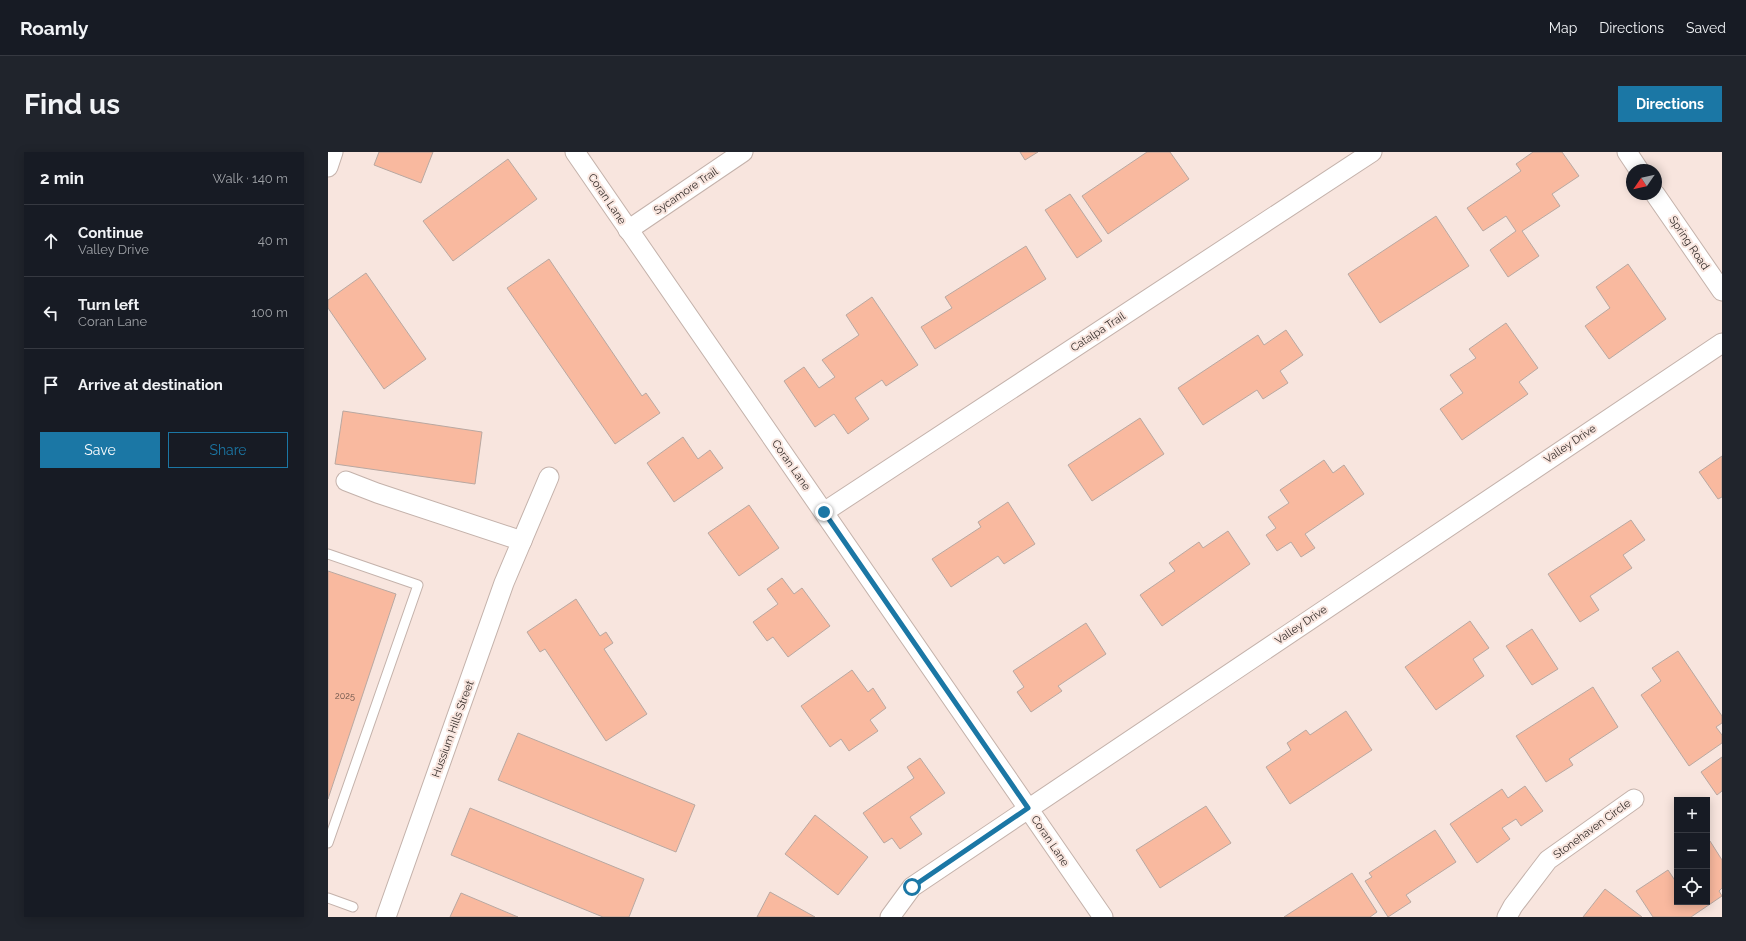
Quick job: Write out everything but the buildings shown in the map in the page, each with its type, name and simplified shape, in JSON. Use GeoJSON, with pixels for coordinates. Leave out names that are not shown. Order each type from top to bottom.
{"type":"FeatureCollection","features":[{"type":"Feature","properties":{"kind":"street"},"geometry":{"type":"LineString","coordinates":[[328,167],[333,152]]}},
{"type":"Feature","properties":{"kind":"street","name":"Coran Lane"},"geometry":{"type":"LineString","coordinates":[[575,152],[1103,917]]}},
{"type":"Feature","properties":{"kind":"street","name":"Sycamore Trail"},"geometry":{"type":"LineString","coordinates":[[628,230],[744,152]]}},
{"type":"Feature","properties":{"kind":"street","name":"Catalpa Trail"},"geometry":{"type":"LineString","coordinates":[[824,512],[1372,152]]}},
{"type":"Feature","properties":{"kind":"street"},"geometry":{"type":"LineString","coordinates":[[1626,152],[1635,164]]}},
{"type":"Feature","properties":{"kind":"street","name":"Spring Road"},"geometry":{"type":"LineString","coordinates":[[1659,200],[1722,291]]}},
{"type":"Feature","properties":{"kind":"street","name":"Valley Drive"},"geometry":{"type":"LineString","coordinates":[[890,917],[912,887],[1722,343]]}},
{"type":"Feature","properties":{"kind":"street","name":"Hussium Hills Street"},"geometry":{"type":"LineString","coordinates":[[386,917],[502,591],[549,477]]}},
{"type":"Feature","properties":{"kind":"street"},"geometry":{"type":"LineString","coordinates":[[346,482],[522,541]]}},
{"type":"Feature","properties":{"kind":"street","name":"Stonehaven Circle"},"geometry":{"type":"LineString","coordinates":[[1507,917],[1513,906],[1548,860],[1634,799]]}},
{"type":"Feature","properties":{"kind":"lane"},"geometry":{"type":"LineString","coordinates":[[328,554],[418,585],[328,843]]}},
{"type":"Feature","properties":{"kind":"lane"},"geometry":{"type":"LineString","coordinates":[[328,898],[353,907]]}},
{"type":"Feature","properties":{"kind":"route"},"geometry":{"type":"LineString","coordinates":[[824,512],[1028,808],[912,887]]}}]}
